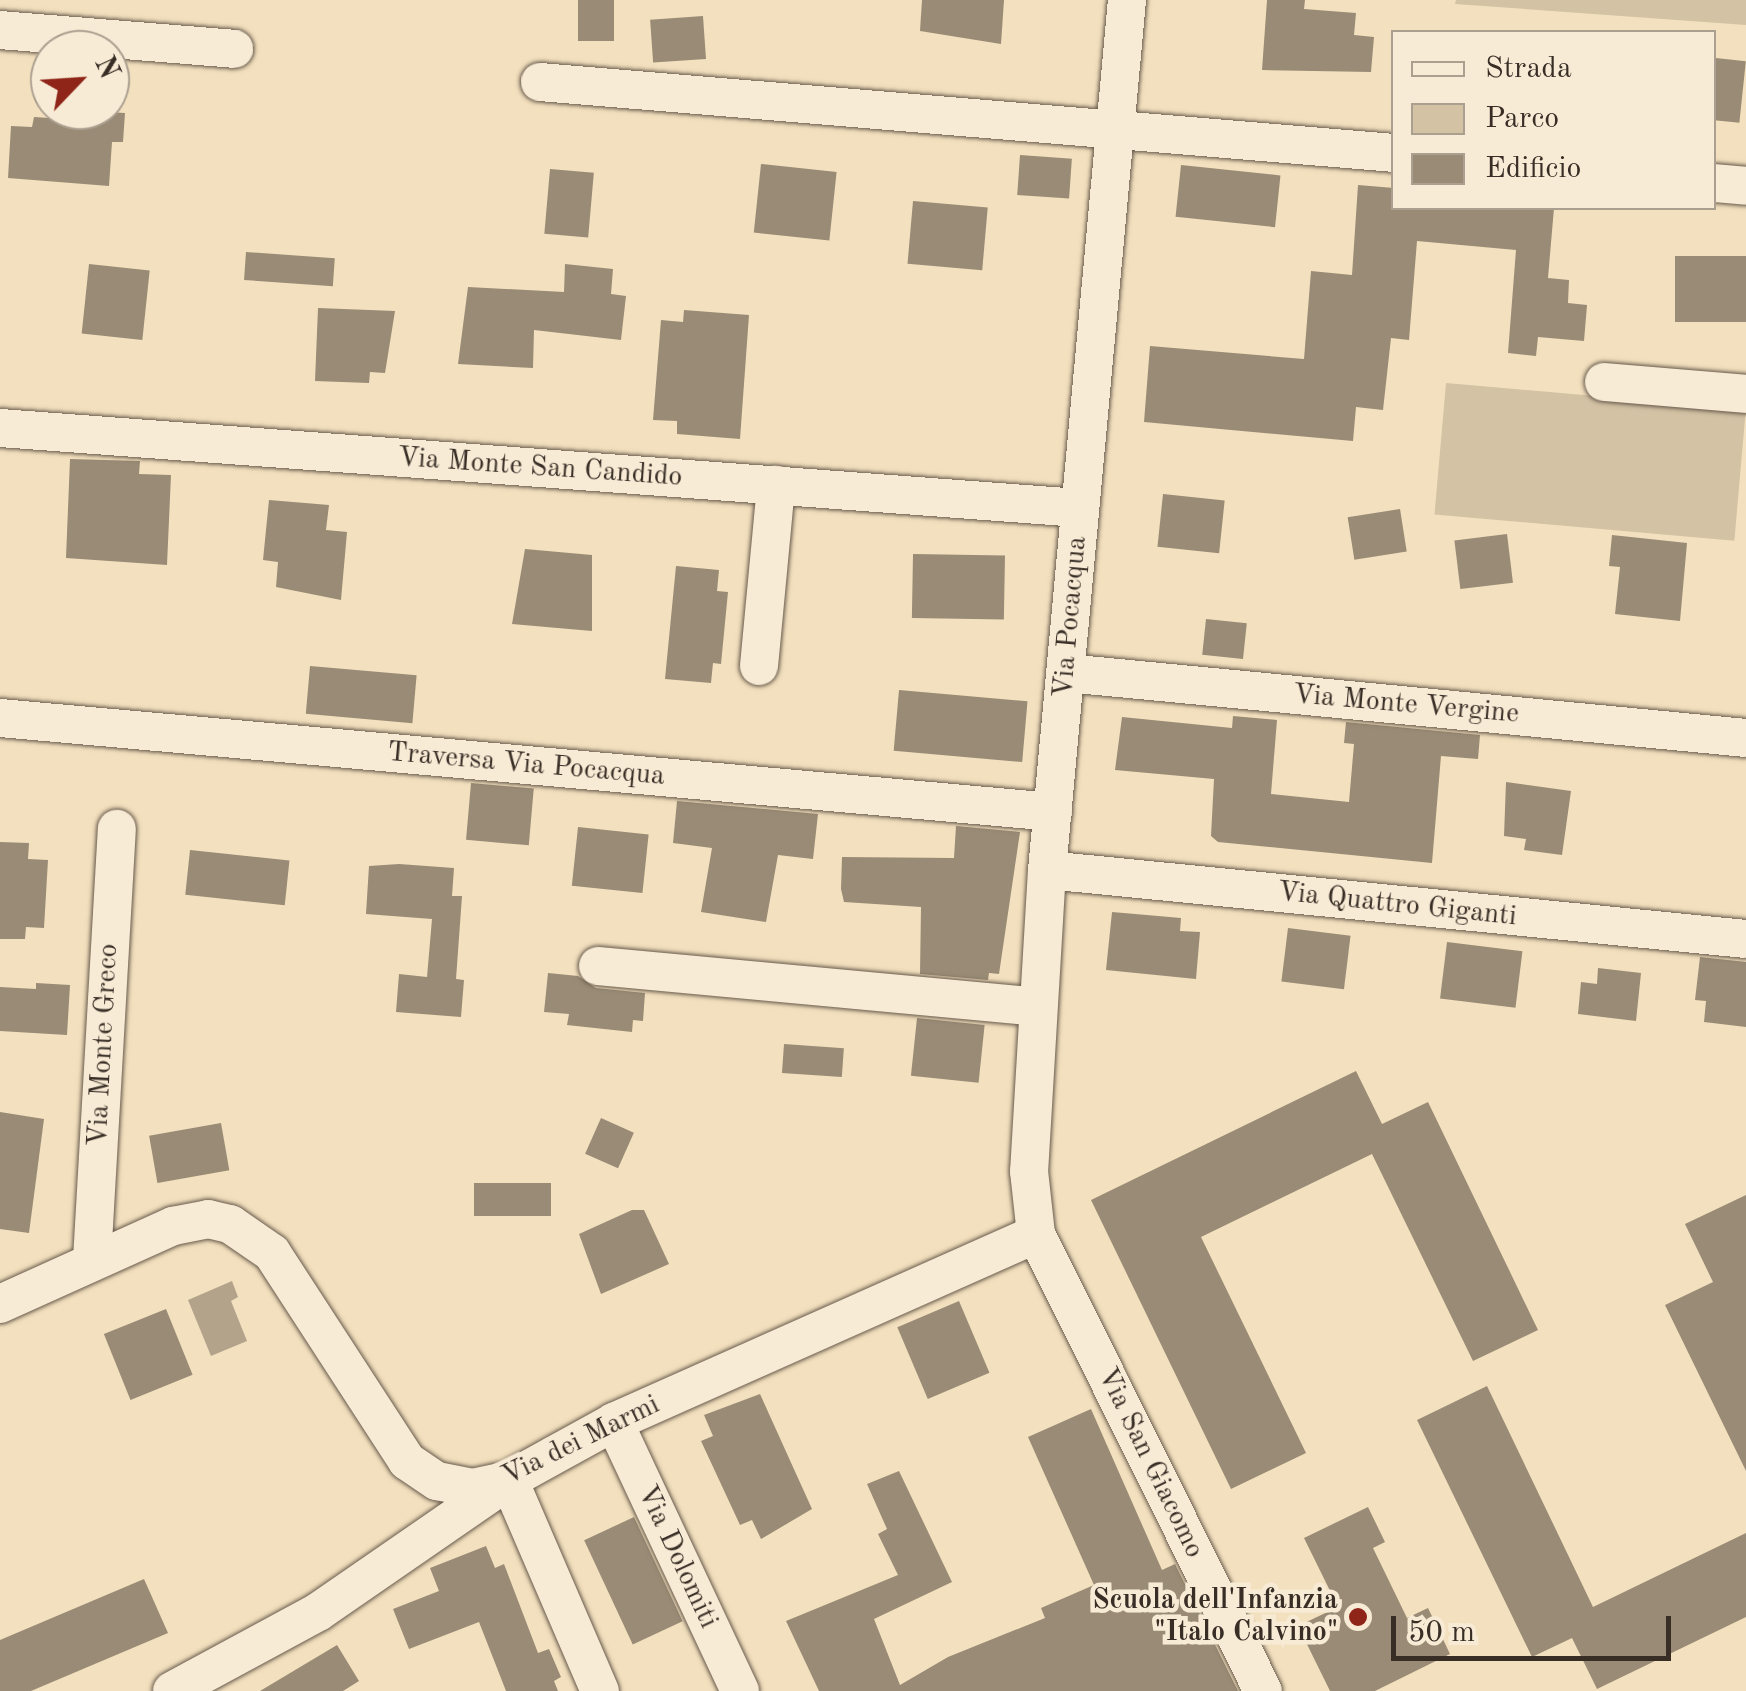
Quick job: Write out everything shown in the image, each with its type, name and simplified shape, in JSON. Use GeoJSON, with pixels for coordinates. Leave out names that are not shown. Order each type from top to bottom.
{"type":"FeatureCollection","features":[{"type":"Feature","properties":{"kind":"street","name":"Via Pocacqua"},"geometry":{"type":"LineString","coordinates":[[1036,1234],[1029,1171],[1037,1007],[1126,0]]}},
{"type":"Feature","properties":{"kind":"street"},"geometry":{"type":"LineString","coordinates":[[0,30],[234,49]]}},
{"type":"Feature","properties":{"kind":"street"},"geometry":{"type":"LineString","coordinates":[[540,82],[1391,153]]}},
{"type":"Feature","properties":{"kind":"street"},"geometry":{"type":"LineString","coordinates":[[1716,183],[1746,186]]}},
{"type":"Feature","properties":{"kind":"street"},"geometry":{"type":"LineString","coordinates":[[1604,382],[1746,394]]}},
{"type":"Feature","properties":{"kind":"street","name":"Via Monte San Candido"},"geometry":{"type":"LineString","coordinates":[[0,428],[1080,508]]}},
{"type":"Feature","properties":{"kind":"street"},"geometry":{"type":"LineString","coordinates":[[759,666],[776,485]]}},
{"type":"Feature","properties":{"kind":"street","name":"Via Monte Vergine"},"geometry":{"type":"LineString","coordinates":[[1066,673],[1746,738]]}},
{"type":"Feature","properties":{"kind":"street","name":"Traversa Via Pocacqua"},"geometry":{"type":"LineString","coordinates":[[0,718],[1052,812]]}},
{"type":"Feature","properties":{"kind":"street","name":"Via Monte Greco"},"geometry":{"type":"LineString","coordinates":[[92,1260],[117,829]]}},
{"type":"Feature","properties":{"kind":"street","name":"Via Quattro Giganti"},"geometry":{"type":"LineString","coordinates":[[1048,870],[1746,939]]}},
{"type":"Feature","properties":{"kind":"street"},"geometry":{"type":"LineString","coordinates":[[598,966],[1037,1007]]}},
{"type":"Feature","properties":{"kind":"street","name":"Via dei Marmi"},"geometry":{"type":"LineString","coordinates":[[0,1304],[92,1260],[199,1220],[255,1236],[407,1460],[459,1487],[509,1480],[614,1422],[1036,1234]]}},
{"type":"Feature","properties":{"kind":"street","name":"Via San Giacomo"},"geometry":{"type":"LineString","coordinates":[[1036,1234],[1263,1691]]}},
{"type":"Feature","properties":{"kind":"street","name":"Via Dolomiti"},"geometry":{"type":"LineString","coordinates":[[614,1422],[740,1691]]}},
{"type":"Feature","properties":{"kind":"street"},"geometry":{"type":"LineString","coordinates":[[172,1691],[307,1620],[509,1480],[600,1691]]}},
{"type":"Feature","properties":{"kind":"green space"},"geometry":{"type":"Polygon","coordinates":[[[1456,0],[1746,0],[1746,25],[1455,4],[1456,0]]]}},
{"type":"Feature","properties":{"kind":"green space"},"geometry":{"type":"Polygon","coordinates":[[[1446,383],[1746,409],[1734,541],[1434,514],[1446,383]]]}},
{"type":"Feature","properties":{"kind":"shaded area"},"geometry":{"type":"Polygon","coordinates":[[[232,1281],[238,1297],[231,1301],[247,1341],[211,1356],[188,1300],[232,1281]]]}},
{"type":"Feature","properties":{"kind":"building"},"geometry":{"type":"Polygon","coordinates":[[[578,0],[614,0],[614,41],[578,41],[578,0]]]}},
{"type":"Feature","properties":{"kind":"building"},"geometry":{"type":"Polygon","coordinates":[[[922,0],[1004,0],[1001,44],[920,31],[922,0]]]}},
{"type":"Feature","properties":{"kind":"building"},"geometry":{"type":"Polygon","coordinates":[[[1267,0],[1305,0],[1304,9],[1356,13],[1354,35],[1374,37],[1371,72],[1262,70],[1267,0]]]}},
{"type":"Feature","properties":{"kind":"building"},"geometry":{"type":"Polygon","coordinates":[[[703,16],[706,59],[653,63],[650,20],[703,16]]]}},
{"type":"Feature","properties":{"kind":"building"},"geometry":{"type":"Polygon","coordinates":[[[1716,58],[1746,61],[1739,123],[1716,120],[1716,58]]]}},
{"type":"Feature","properties":{"kind":"building"},"geometry":{"type":"Polygon","coordinates":[[[11,126],[30,127],[30,130],[124,130],[123,142],[112,142],[109,186],[8,178],[11,126]]]}},
{"type":"Feature","properties":{"kind":"building"},"geometry":{"type":"Polygon","coordinates":[[[1020,155],[1072,159],[1069,199],[1017,195],[1020,155]]]}},
{"type":"Feature","properties":{"kind":"building"},"geometry":{"type":"Polygon","coordinates":[[[761,164],[837,172],[829,241],[754,233],[761,164]]]}},
{"type":"Feature","properties":{"kind":"building"},"geometry":{"type":"Polygon","coordinates":[[[1181,165],[1280,175],[1275,227],[1176,217],[1181,165]]]}},
{"type":"Feature","properties":{"kind":"building"},"geometry":{"type":"Polygon","coordinates":[[[550,169],[594,173],[588,238],[544,234],[550,169]]]}},
{"type":"Feature","properties":{"kind":"building"},"geometry":{"type":"Polygon","coordinates":[[[1358,185],[1391,188],[1391,210],[1554,210],[1548,278],[1569,280],[1568,303],[1587,305],[1584,341],[1538,337],[1536,356],[1508,353],[1516,250],[1417,241],[1409,340],[1391,338],[1383,410],[1356,407],[1353,441],[1144,422],[1150,346],[1304,359],[1311,271],[1352,275],[1358,185]]]}},
{"type":"Feature","properties":{"kind":"building"},"geometry":{"type":"Polygon","coordinates":[[[913,201],[988,208],[982,270],[908,264],[913,201]]]}},
{"type":"Feature","properties":{"kind":"building"},"geometry":{"type":"Polygon","coordinates":[[[246,252],[335,258],[333,286],[244,280],[246,252]]]}},
{"type":"Feature","properties":{"kind":"building"},"geometry":{"type":"Polygon","coordinates":[[[1675,256],[1746,256],[1746,322],[1675,322],[1675,256]]]}},
{"type":"Feature","properties":{"kind":"building"},"geometry":{"type":"Polygon","coordinates":[[[89,264],[150,270],[142,340],[82,334],[89,264]]]}},
{"type":"Feature","properties":{"kind":"building"},"geometry":{"type":"Polygon","coordinates":[[[565,264],[613,269],[611,294],[626,296],[621,340],[534,330],[533,368],[458,364],[468,287],[564,292],[565,264]]]}},
{"type":"Feature","properties":{"kind":"building"},"geometry":{"type":"Polygon","coordinates":[[[318,308],[395,311],[385,373],[370,372],[369,383],[315,381],[318,308]]]}},
{"type":"Feature","properties":{"kind":"building"},"geometry":{"type":"Polygon","coordinates":[[[684,310],[749,315],[740,439],[677,434],[677,421],[653,420],[661,320],[683,322],[684,310]]]}},
{"type":"Feature","properties":{"kind":"building"},"geometry":{"type":"Polygon","coordinates":[[[70,459],[140,461],[139,474],[171,475],[167,565],[66,558],[70,459]]]}},
{"type":"Feature","properties":{"kind":"building"},"geometry":{"type":"Polygon","coordinates":[[[1163,494],[1225,500],[1219,553],[1157,547],[1163,494]]]}},
{"type":"Feature","properties":{"kind":"building"},"geometry":{"type":"Polygon","coordinates":[[[269,500],[329,505],[326,530],[347,532],[341,600],[276,587],[278,562],[263,560],[269,500]]]}},
{"type":"Feature","properties":{"kind":"building"},"geometry":{"type":"Polygon","coordinates":[[[1400,509],[1407,551],[1354,560],[1348,517],[1400,509]]]}},
{"type":"Feature","properties":{"kind":"building"},"geometry":{"type":"Polygon","coordinates":[[[1507,534],[1513,583],[1460,589],[1454,540],[1507,534]]]}},
{"type":"Feature","properties":{"kind":"building"},"geometry":{"type":"Polygon","coordinates":[[[1612,535],[1687,543],[1680,621],[1615,614],[1620,567],[1609,566],[1612,535]]]}},
{"type":"Feature","properties":{"kind":"building"},"geometry":{"type":"Polygon","coordinates":[[[525,549],[592,555],[592,631],[512,624],[525,549]]]}},
{"type":"Feature","properties":{"kind":"building"},"geometry":{"type":"Polygon","coordinates":[[[913,554],[1005,556],[1004,620],[912,618],[913,554]]]}},
{"type":"Feature","properties":{"kind":"building"},"geometry":{"type":"Polygon","coordinates":[[[676,566],[719,570],[717,591],[728,592],[721,664],[713,663],[711,683],[665,679],[676,566]]]}},
{"type":"Feature","properties":{"kind":"building"},"geometry":{"type":"Polygon","coordinates":[[[1206,619],[1247,623],[1243,659],[1202,655],[1206,619]]]}},
{"type":"Feature","properties":{"kind":"building"},"geometry":{"type":"Polygon","coordinates":[[[310,666],[417,675],[412,723],[306,714],[310,666]]]}},
{"type":"Feature","properties":{"kind":"building"},"geometry":{"type":"Polygon","coordinates":[[[899,690],[1028,701],[1022,762],[894,751],[899,690]]]}},
{"type":"Feature","properties":{"kind":"building"},"geometry":{"type":"Polygon","coordinates":[[[1233,716],[1277,720],[1271,794],[1349,802],[1354,744],[1344,743],[1346,722],[1480,735],[1478,759],[1441,756],[1432,863],[1218,842],[1211,836],[1214,779],[1115,770],[1122,717],[1232,728],[1233,716]]]}},
{"type":"Feature","properties":{"kind":"building"},"geometry":{"type":"Polygon","coordinates":[[[1506,782],[1571,791],[1562,855],[1524,850],[1526,839],[1504,836],[1506,782]]]}},
{"type":"Feature","properties":{"kind":"building"},"geometry":{"type":"Polygon","coordinates":[[[471,783],[534,788],[529,845],[466,840],[471,783]]]}},
{"type":"Feature","properties":{"kind":"building"},"geometry":{"type":"Polygon","coordinates":[[[677,801],[818,814],[813,859],[778,855],[766,922],[701,912],[712,848],[673,843],[677,801]]]}},
{"type":"Feature","properties":{"kind":"building"},"geometry":{"type":"Polygon","coordinates":[[[956,826],[1020,832],[999,974],[989,973],[988,980],[920,974],[921,907],[844,902],[841,889],[842,857],[954,858],[956,826]]]}},
{"type":"Feature","properties":{"kind":"building"},"geometry":{"type":"Polygon","coordinates":[[[578,827],[649,834],[642,893],[572,886],[578,827]]]}},
{"type":"Feature","properties":{"kind":"building"},"geometry":{"type":"Polygon","coordinates":[[[0,842],[29,843],[28,859],[48,860],[44,928],[26,927],[25,939],[0,939],[0,842]]]}},
{"type":"Feature","properties":{"kind":"building"},"geometry":{"type":"Polygon","coordinates":[[[190,850],[289,860],[285,905],[185,895],[190,850]]]}},
{"type":"Feature","properties":{"kind":"building"},"geometry":{"type":"Polygon","coordinates":[[[369,866],[454,868],[452,896],[462,896],[456,979],[464,980],[461,1017],[396,1012],[399,974],[427,977],[432,919],[366,914],[369,866]]]}},
{"type":"Feature","properties":{"kind":"building"},"geometry":{"type":"Polygon","coordinates":[[[1112,912],[1181,918],[1180,931],[1200,932],[1196,979],[1106,970],[1112,912]]]}},
{"type":"Feature","properties":{"kind":"building"},"geometry":{"type":"Polygon","coordinates":[[[1288,928],[1351,936],[1344,989],[1281,982],[1288,928]]]}},
{"type":"Feature","properties":{"kind":"building"},"geometry":{"type":"Polygon","coordinates":[[[1447,942],[1522,951],[1515,1008],[1440,999],[1447,942]]]}},
{"type":"Feature","properties":{"kind":"building"},"geometry":{"type":"Polygon","coordinates":[[[1700,957],[1746,962],[1746,1027],[1704,1022],[1706,1001],[1695,1000],[1700,957]]]}},
{"type":"Feature","properties":{"kind":"building"},"geometry":{"type":"Polygon","coordinates":[[[1598,968],[1641,973],[1636,1021],[1578,1014],[1581,982],[1597,984],[1598,968]]]}},
{"type":"Feature","properties":{"kind":"building"},"geometry":{"type":"Polygon","coordinates":[[[548,973],[578,976],[596,988],[645,993],[643,1021],[633,1020],[632,1032],[567,1025],[569,1014],[544,1012],[548,973]]]}},
{"type":"Feature","properties":{"kind":"building"},"geometry":{"type":"Polygon","coordinates":[[[36,983],[70,985],[67,1035],[0,1031],[0,987],[36,989],[36,983]]]}},
{"type":"Feature","properties":{"kind":"building"},"geometry":{"type":"Polygon","coordinates":[[[917,1018],[985,1025],[979,1083],[911,1076],[917,1018]]]}},
{"type":"Feature","properties":{"kind":"building"},"geometry":{"type":"Polygon","coordinates":[[[784,1044],[844,1048],[842,1077],[782,1073],[784,1044]]]}},
{"type":"Feature","properties":{"kind":"building"},"geometry":{"type":"Polygon","coordinates":[[[1356,1071],[1382,1124],[1428,1102],[1538,1330],[1473,1361],[1372,1154],[1201,1237],[1306,1453],[1231,1489],[1091,1200],[1356,1071]]]}},
{"type":"Feature","properties":{"kind":"building"},"geometry":{"type":"Polygon","coordinates":[[[0,1112],[44,1119],[29,1233],[0,1229],[0,1112]]]}},
{"type":"Feature","properties":{"kind":"building"},"geometry":{"type":"Polygon","coordinates":[[[601,1118],[634,1133],[618,1168],[585,1154],[601,1118]]]}},
{"type":"Feature","properties":{"kind":"building"},"geometry":{"type":"Polygon","coordinates":[[[221,1123],[229,1170],[157,1183],[149,1136],[221,1123]]]}},
{"type":"Feature","properties":{"kind":"building"},"geometry":{"type":"Polygon","coordinates":[[[474,1183],[551,1183],[551,1216],[474,1216],[474,1183]]]}},
{"type":"Feature","properties":{"kind":"building"},"geometry":{"type":"Polygon","coordinates":[[[1746,1195],[1746,1471],[1665,1305],[1713,1282],[1685,1224],[1746,1195]]]}},
{"type":"Feature","properties":{"kind":"building"},"geometry":{"type":"Polygon","coordinates":[[[632,1210],[644,1210],[669,1264],[601,1294],[579,1234],[632,1210]]]}},
{"type":"Feature","properties":{"kind":"building"},"geometry":{"type":"Polygon","coordinates":[[[959,1301],[989,1373],[928,1399],[897,1327],[959,1301]]]}},
{"type":"Feature","properties":{"kind":"building"},"geometry":{"type":"Polygon","coordinates":[[[166,1309],[193,1375],[130,1400],[104,1334],[166,1309]]]}},
{"type":"Feature","properties":{"kind":"building"},"geometry":{"type":"Polygon","coordinates":[[[1487,1386],[1593,1607],[1746,1533],[1746,1617],[1597,1689],[1572,1638],[1532,1657],[1417,1420],[1487,1386]]]}},
{"type":"Feature","properties":{"kind":"building"},"geometry":{"type":"Polygon","coordinates":[[[760,1394],[812,1509],[761,1539],[752,1520],[740,1525],[701,1441],[713,1436],[704,1415],[760,1394]]]}},
{"type":"Feature","properties":{"kind":"building"},"geometry":{"type":"Polygon","coordinates":[[[1091,1409],[1162,1570],[1175,1564],[1238,1691],[819,1691],[786,1621],[898,1575],[878,1534],[887,1529],[867,1484],[899,1471],[952,1582],[874,1619],[900,1685],[948,1657],[1045,1618],[1041,1608],[1094,1585],[1028,1437],[1091,1409]]]}},
{"type":"Feature","properties":{"kind":"building"},"geometry":{"type":"Polygon","coordinates":[[[1368,1507],[1385,1542],[1373,1548],[1407,1618],[1428,1608],[1450,1654],[1375,1691],[1330,1691],[1298,1626],[1338,1607],[1304,1538],[1368,1507]]]}},
{"type":"Feature","properties":{"kind":"building"},"geometry":{"type":"Polygon","coordinates":[[[634,1517],[683,1621],[633,1644],[584,1540],[634,1517]]]}},
{"type":"Feature","properties":{"kind":"building"},"geometry":{"type":"Polygon","coordinates":[[[486,1546],[495,1568],[504,1564],[538,1653],[549,1649],[561,1677],[554,1681],[558,1691],[506,1691],[479,1622],[409,1649],[393,1609],[439,1591],[430,1568],[486,1546]]]}},
{"type":"Feature","properties":{"kind":"building"},"geometry":{"type":"Polygon","coordinates":[[[144,1579],[168,1633],[31,1691],[0,1691],[0,1640],[144,1579]]]}},
{"type":"Feature","properties":{"kind":"building"},"geometry":{"type":"Polygon","coordinates":[[[337,1645],[359,1681],[343,1691],[260,1691],[337,1645]]]}},
{"type":"Feature","properties":{"kind":"place","name":"Scuola dell'Infanzia \"Italo Calvino\""},"geometry":{"type":"Point","coordinates":[1358,1617]}}]}
